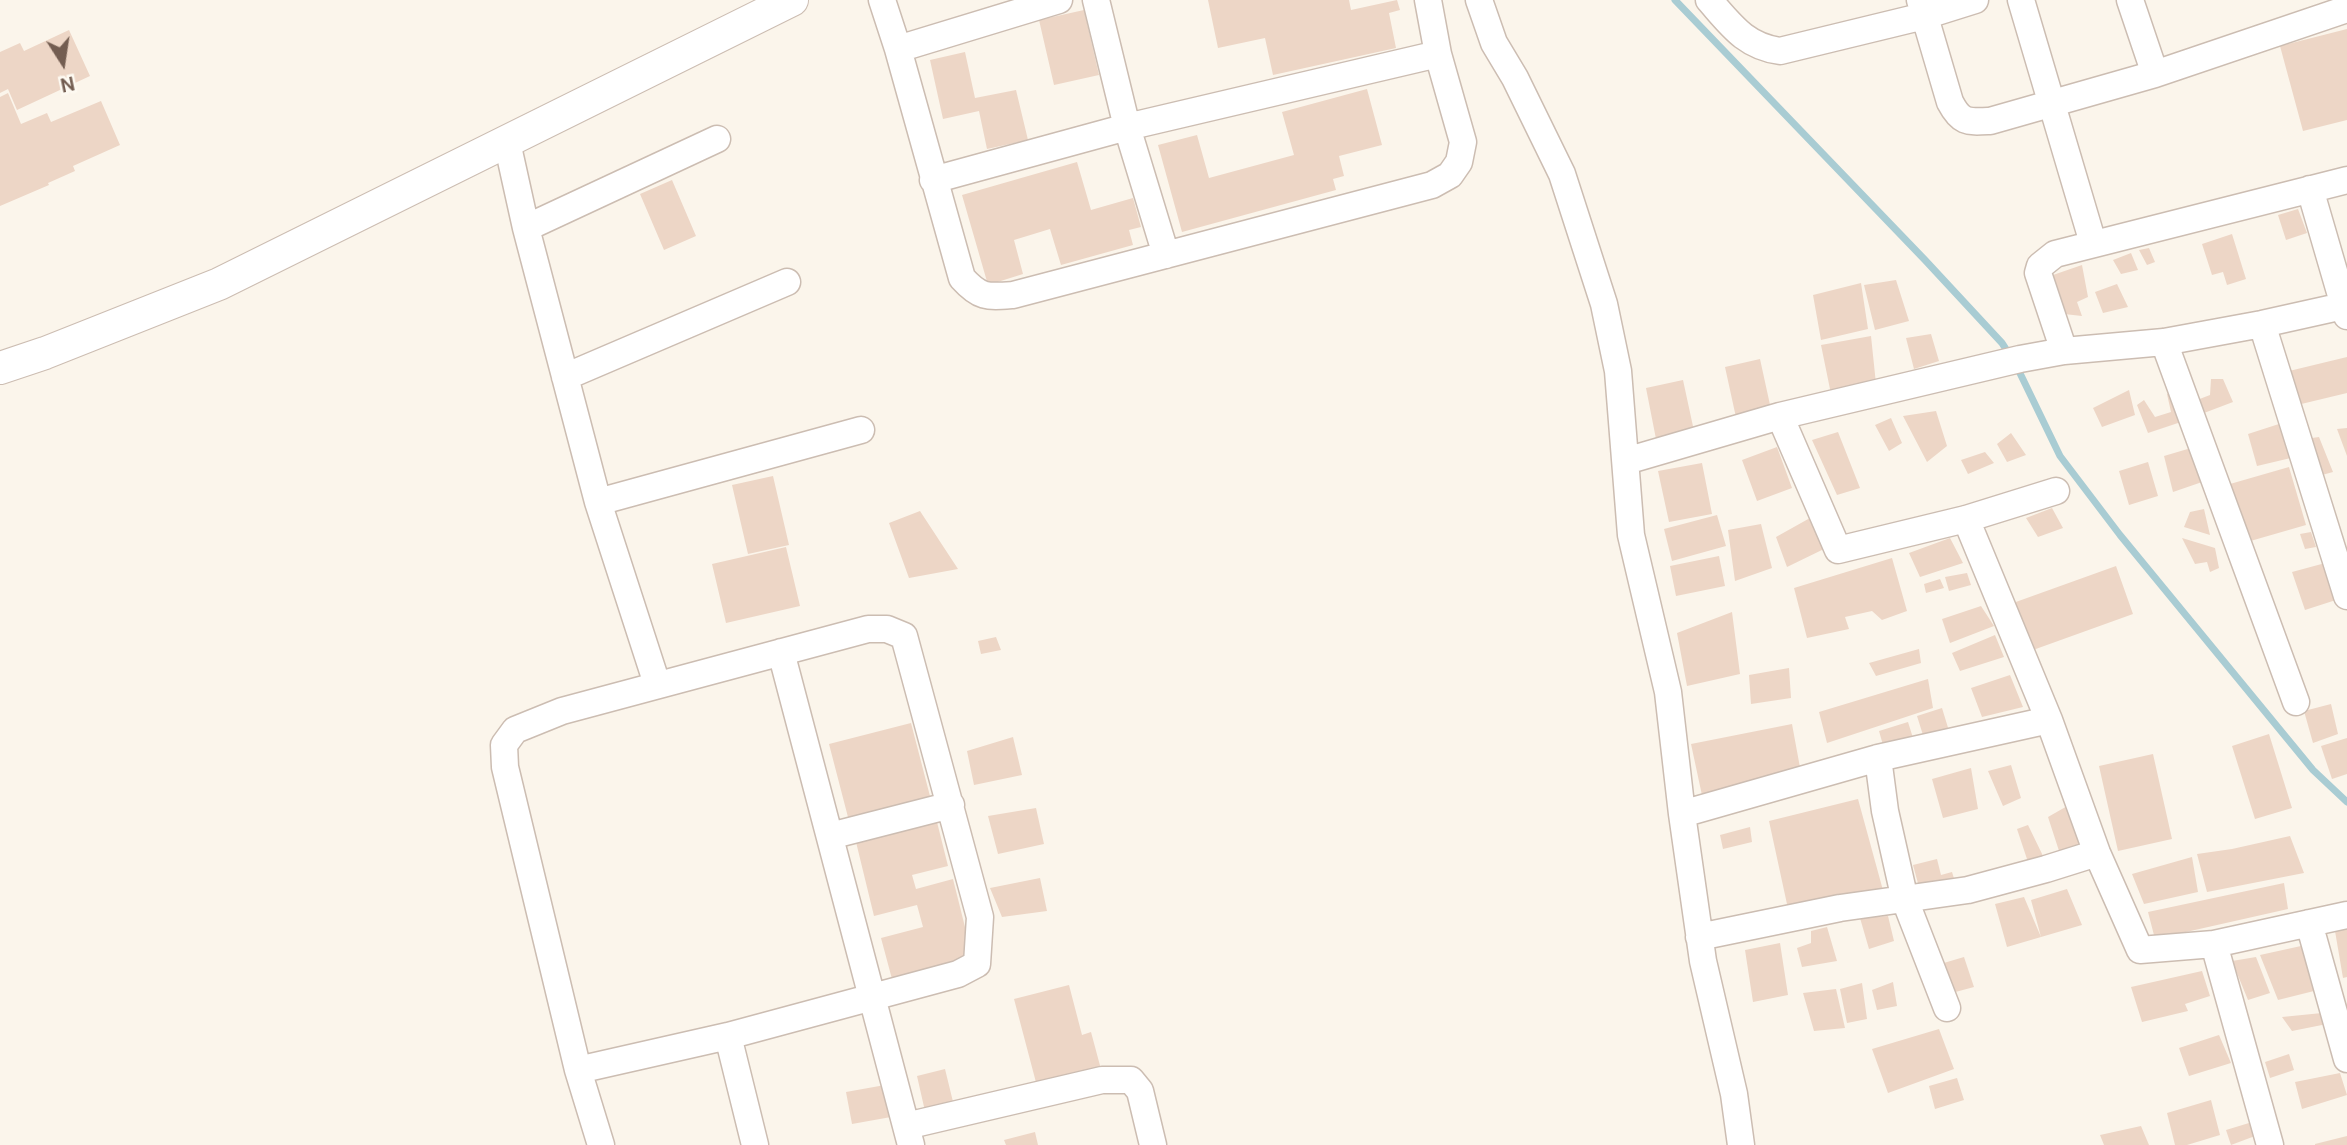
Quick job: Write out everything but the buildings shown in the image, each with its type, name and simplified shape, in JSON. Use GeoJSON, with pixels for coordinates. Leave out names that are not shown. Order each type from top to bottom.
{"type":"FeatureCollection","features":[{"type":"Feature","properties":{"kind":"street"},"geometry":{"type":"LineString","coordinates":[[0,368],[45,353],[219,284],[792,0]]}},
{"type":"Feature","properties":{"kind":"street"},"geometry":{"type":"LineString","coordinates":[[882,0],[962,278],[974,292],[990,297],[1013,295],[1432,185],[1450,175],[1458,162],[1463,142],[1438,54],[1428,0]]}},
{"type":"Feature","properties":{"kind":"street"},"geometry":{"type":"LineString","coordinates":[[898,50],[1059,0]]}},
{"type":"Feature","properties":{"kind":"street"},"geometry":{"type":"LineString","coordinates":[[1096,0],[1126,127],[1166,255]]}},
{"type":"Feature","properties":{"kind":"street"},"geometry":{"type":"LineString","coordinates":[[1479,0],[1494,43],[1515,78],[1562,174],[1604,304],[1618,371],[1631,535],[1672,713],[1682,814],[1699,937],[1710,1000],[1734,1094],[1741,1145]]}},
{"type":"Feature","properties":{"kind":"street"},"geometry":{"type":"LineString","coordinates":[[1709,0],[1738,34],[1762,48],[1780,51],[1922,8],[1975,0]]}},
{"type":"Feature","properties":{"kind":"street"},"geometry":{"type":"LineString","coordinates":[[2021,0],[2093,243]]}},
{"type":"Feature","properties":{"kind":"street"},"geometry":{"type":"LineString","coordinates":[[2130,0],[2155,74]]}},
{"type":"Feature","properties":{"kind":"street"},"geometry":{"type":"LineString","coordinates":[[1922,8],[1950,102],[1958,116],[1970,122],[1990,121],[2155,74],[2313,10],[2347,9]]}},
{"type":"Feature","properties":{"kind":"street"},"geometry":{"type":"LineString","coordinates":[[933,180],[1126,127],[1438,54]]}},
{"type":"Feature","properties":{"kind":"street"},"geometry":{"type":"LineString","coordinates":[[526,228],[717,139]]}},
{"type":"Feature","properties":{"kind":"street"},"geometry":{"type":"LineString","coordinates":[[507,142],[526,228],[598,502],[657,684]]}},
{"type":"Feature","properties":{"kind":"street"},"geometry":{"type":"LineString","coordinates":[[2064,351],[2038,273],[2040,266],[2055,254],[2347,180]]}},
{"type":"Feature","properties":{"kind":"street"},"geometry":{"type":"LineString","coordinates":[[1626,461],[1780,416],[2011,361],[2064,351],[2164,342],[2345,311],[2342,275],[2310,189]]}},
{"type":"Feature","properties":{"kind":"street"},"geometry":{"type":"LineString","coordinates":[[565,377],[787,282]]}},
{"type":"Feature","properties":{"kind":"street"},"geometry":{"type":"LineString","coordinates":[[2262,324],[2347,596]]}},
{"type":"Feature","properties":{"kind":"street"},"geometry":{"type":"LineString","coordinates":[[2164,342],[2296,702]]}},
{"type":"Feature","properties":{"kind":"street"},"geometry":{"type":"LineString","coordinates":[[1780,416],[1838,550],[1966,519],[2056,491]]}},
{"type":"Feature","properties":{"kind":"street"},"geometry":{"type":"LineString","coordinates":[[598,502],[861,430]]}},
{"type":"Feature","properties":{"kind":"street"},"geometry":{"type":"LineString","coordinates":[[1966,519],[2049,720],[2097,853],[2140,950],[2214,944],[2347,915]]}},
{"type":"Feature","properties":{"kind":"street"},"geometry":{"type":"LineString","coordinates":[[578,1070],[728,1036],[958,974],[977,964],[980,917],[904,636],[887,629],[868,629],[657,684],[562,711],[515,730],[505,745],[505,767],[578,1070],[601,1145]]}},
{"type":"Feature","properties":{"kind":"street"},"geometry":{"type":"LineString","coordinates":[[781,652],[909,1136],[1102,1080],[1119,1079],[1131,1080],[1140,1091],[1153,1145]]}},
{"type":"Feature","properties":{"kind":"street"},"geometry":{"type":"LineString","coordinates":[[1682,814],[1878,758],[2049,720]]}},
{"type":"Feature","properties":{"kind":"street"},"geometry":{"type":"LineString","coordinates":[[1878,758],[1885,811],[1905,900],[1947,1008]]}},
{"type":"Feature","properties":{"kind":"street"},"geometry":{"type":"LineString","coordinates":[[830,836],[951,806]]}},
{"type":"Feature","properties":{"kind":"street"},"geometry":{"type":"LineString","coordinates":[[1699,937],[1840,908],[1968,890],[2097,853]]}},
{"type":"Feature","properties":{"kind":"street"},"geometry":{"type":"LineString","coordinates":[[2309,923],[2347,1059]]}},
{"type":"Feature","properties":{"kind":"street"},"geometry":{"type":"LineString","coordinates":[[2214,944],[2270,1145]]}},
{"type":"Feature","properties":{"kind":"street"},"geometry":{"type":"LineString","coordinates":[[728,1036],[755,1145]]}},
{"type":"Feature","properties":{"kind":"waterway"},"geometry":{"type":"LineString","coordinates":[[1675,0],[1925,260],[2002,343],[2011,357]]}},
{"type":"Feature","properties":{"kind":"waterway"},"geometry":{"type":"LineString","coordinates":[[2017,367],[2060,456],[2120,535],[2313,770],[2347,802]]}}]}
